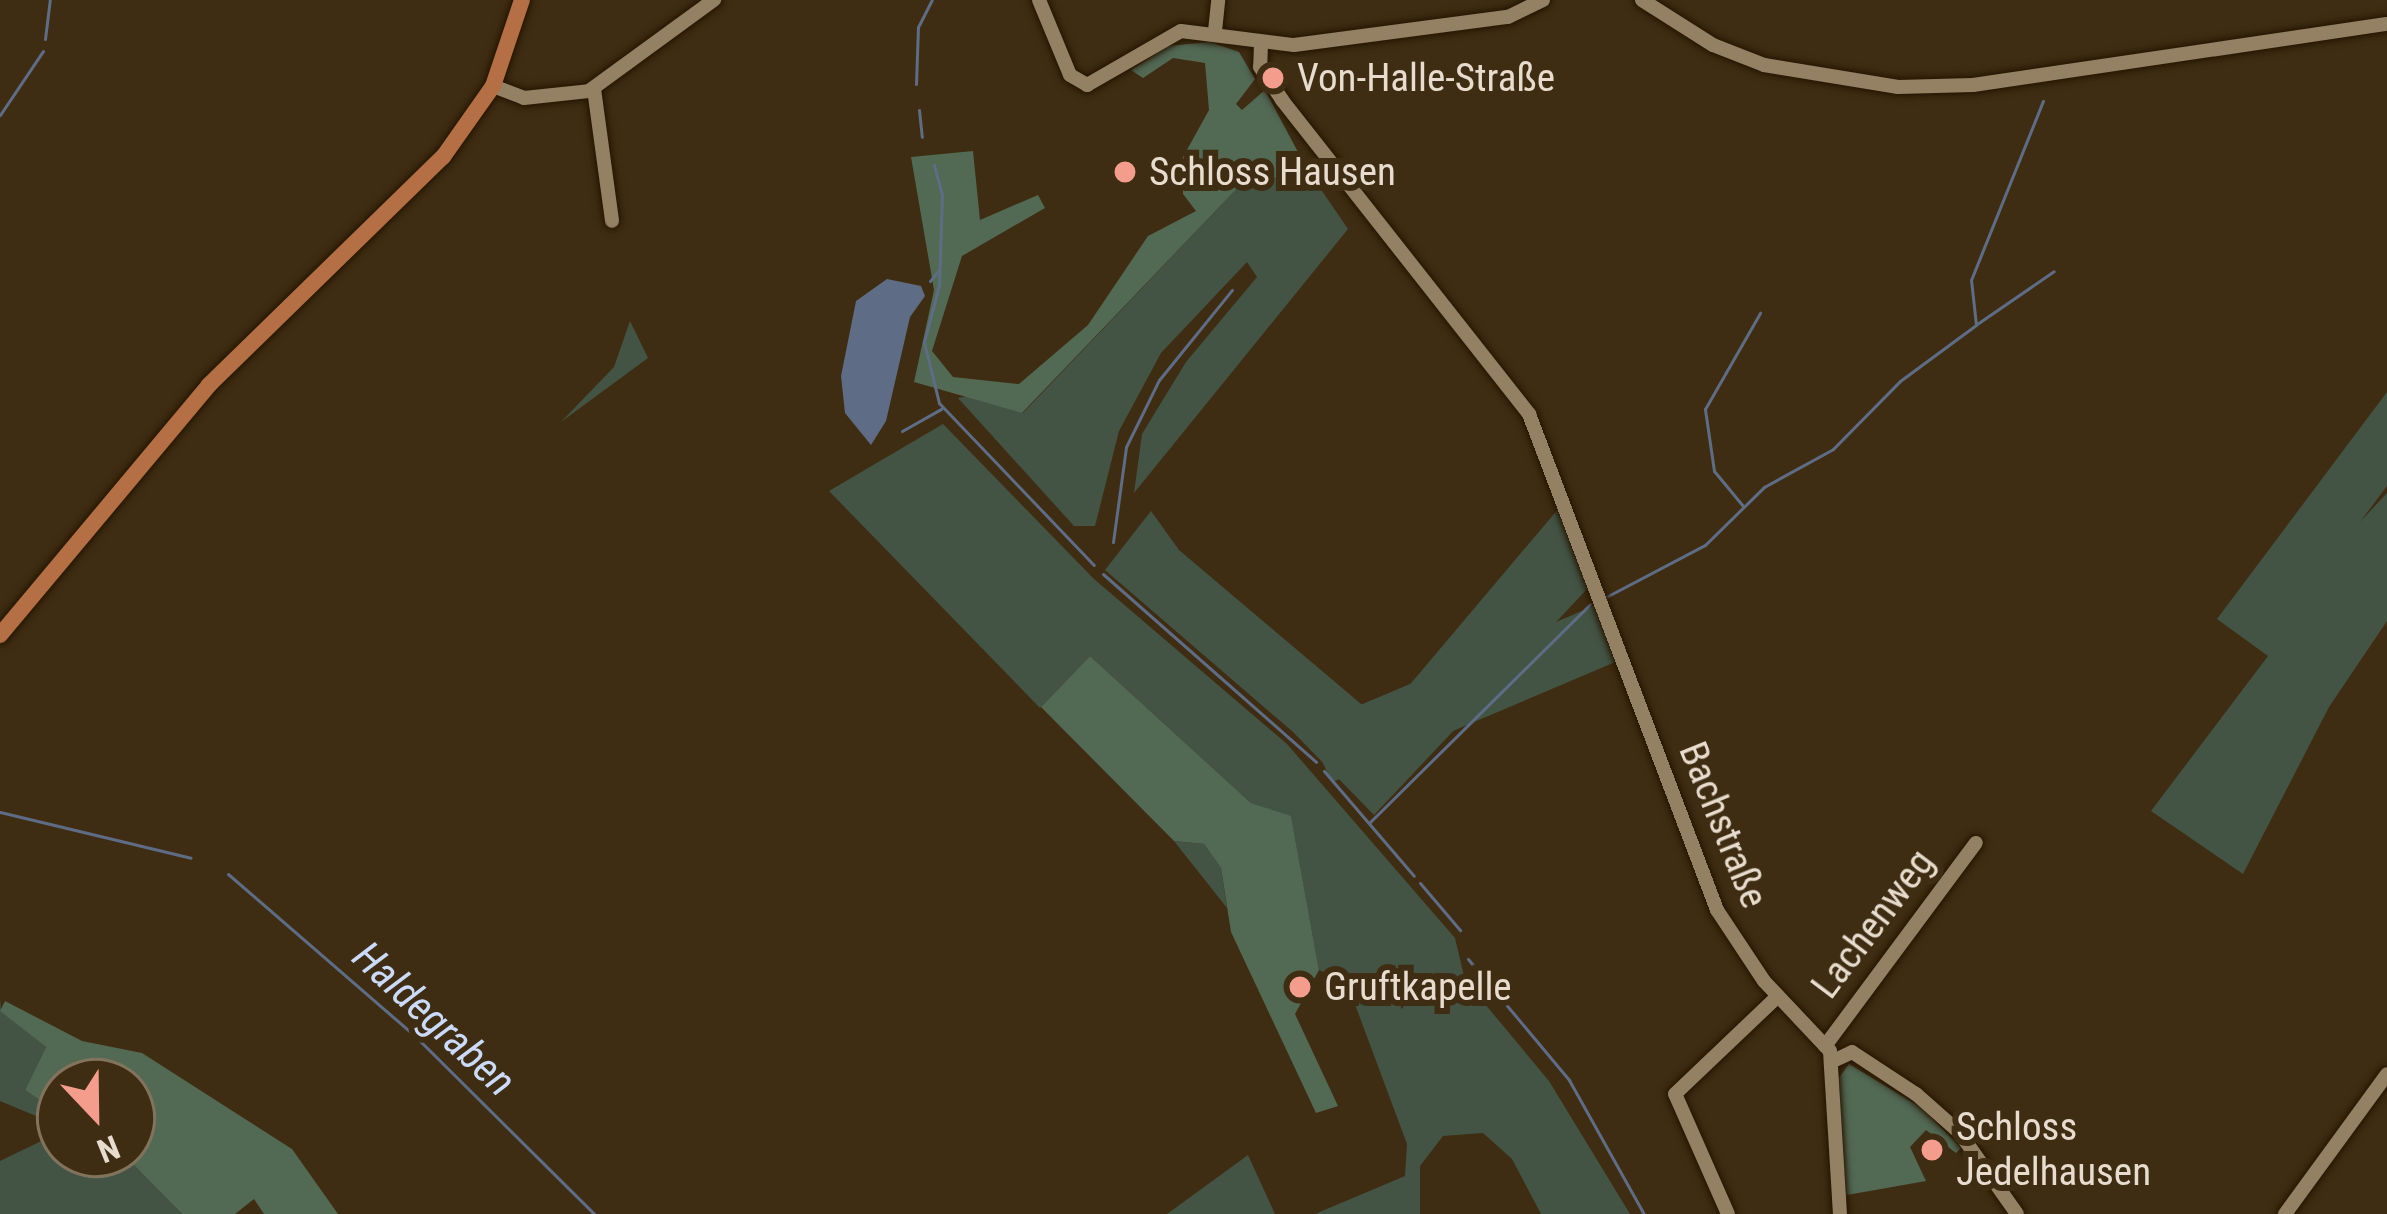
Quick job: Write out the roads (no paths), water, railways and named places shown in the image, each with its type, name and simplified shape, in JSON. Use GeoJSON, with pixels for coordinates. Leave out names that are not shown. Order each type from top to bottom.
{"type":"FeatureCollection","features":[{"type":"Feature","properties":{"kind":"main road"},"geometry":{"type":"LineString","coordinates":[[0,634],[124,478],[419,184],[494,86],[522,0]]}},
{"type":"Feature","properties":{"kind":"street"},"geometry":{"type":"LineString","coordinates":[[494,86],[542,99],[594,89],[714,0]]}},
{"type":"Feature","properties":{"kind":"street"},"geometry":{"type":"LineString","coordinates":[[1039,0],[1070,75],[1087,85],[1174,34],[1215,31],[1261,44],[1478,22],[1543,0]]}},
{"type":"Feature","properties":{"kind":"street"},"geometry":{"type":"LineString","coordinates":[[1215,31],[1218,0]]}},
{"type":"Feature","properties":{"kind":"street"},"geometry":{"type":"LineString","coordinates":[[1642,0],[1713,45],[1764,65],[1898,88],[1973,86],[2387,24]]}},
{"type":"Feature","properties":{"kind":"street","name":"Bachstraße"},"geometry":{"type":"LineString","coordinates":[[1261,44],[1262,72],[1340,178],[1515,388],[1702,880],[1778,996],[1826,1046],[1833,1061],[1830,1141],[1840,1214]]}},
{"type":"Feature","properties":{"kind":"street"},"geometry":{"type":"LineString","coordinates":[[594,89],[612,221]]}},
{"type":"Feature","properties":{"kind":"street","name":"Lachenweg"},"geometry":{"type":"LineString","coordinates":[[1826,1046],[1976,842]]}},
{"type":"Feature","properties":{"kind":"street"},"geometry":{"type":"LineString","coordinates":[[1728,1214],[1675,1094],[1778,996]]}},
{"type":"Feature","properties":{"kind":"street"},"geometry":{"type":"LineString","coordinates":[[1833,1061],[1852,1052],[1916,1094],[1969,1144],[2017,1214]]}},
{"type":"Feature","properties":{"kind":"street"},"geometry":{"type":"LineString","coordinates":[[2285,1214],[2387,1074]]}},
{"type":"Feature","properties":{"kind":"water"},"geometry":{"type":"Polygon","coordinates":[[[887,279],[921,286],[925,296],[910,317],[886,421],[871,445],[845,413],[841,376],[856,301],[887,279]]]}},
{"type":"Feature","properties":{"kind":"waterway"},"geometry":{"type":"LineString","coordinates":[[45,39],[50,0]]}},
{"type":"Feature","properties":{"kind":"waterway","name":"Haldegraben"},"geometry":{"type":"LineString","coordinates":[[916,84],[918,27],[932,0]]}},
{"type":"Feature","properties":{"kind":"waterway"},"geometry":{"type":"LineString","coordinates":[[0,115],[43,51]]}},
{"type":"Feature","properties":{"kind":"waterway"},"geometry":{"type":"LineString","coordinates":[[1606,597],[1705,545],[1764,487],[1833,449],[1900,381],[1976,325],[1971,280],[2043,101]]}},
{"type":"Feature","properties":{"kind":"waterway","name":"Haldegraben"},"geometry":{"type":"LineString","coordinates":[[919,110],[922,137]]}},
{"type":"Feature","properties":{"kind":"waterway","name":"Haldegraben"},"geometry":{"type":"LineString","coordinates":[[934,165],[942,195],[939,285],[924,342],[939,403],[1094,565]]}},
{"type":"Feature","properties":{"kind":"waterway"},"geometry":{"type":"LineString","coordinates":[[930,281],[938,271]]}},
{"type":"Feature","properties":{"kind":"waterway"},"geometry":{"type":"LineString","coordinates":[[1977,324],[2054,271]]}},
{"type":"Feature","properties":{"kind":"waterway"},"geometry":{"type":"LineString","coordinates":[[1113,542],[1126,447],[1159,380],[1232,290]]}},
{"type":"Feature","properties":{"kind":"waterway"},"geometry":{"type":"LineString","coordinates":[[1743,506],[1714,471],[1705,409],[1760,313]]}},
{"type":"Feature","properties":{"kind":"waterway"},"geometry":{"type":"LineString","coordinates":[[902,431],[941,409]]}},
{"type":"Feature","properties":{"kind":"waterway","name":"Haldegraben"},"geometry":{"type":"LineString","coordinates":[[1103,574],[1316,762]]}},
{"type":"Feature","properties":{"kind":"waterway"},"geometry":{"type":"LineString","coordinates":[[1369,823],[1590,604]]}},
{"type":"Feature","properties":{"kind":"waterway","name":"Haldegraben"},"geometry":{"type":"LineString","coordinates":[[1324,771],[1414,876]]}},
{"type":"Feature","properties":{"kind":"waterway","name":"Haldegraben"},"geometry":{"type":"LineString","coordinates":[[0,812],[191,858]]}},
{"type":"Feature","properties":{"kind":"waterway","name":"Haldegraben"},"geometry":{"type":"LineString","coordinates":[[228,874],[413,1034],[594,1214]]}},
{"type":"Feature","properties":{"kind":"waterway","name":"Haldegraben"},"geometry":{"type":"LineString","coordinates":[[1420,883],[1460,930]]}},
{"type":"Feature","properties":{"kind":"waterway","name":"Haldegraben"},"geometry":{"type":"LineString","coordinates":[[1468,959],[1569,1080],[1644,1214]]}},
{"type":"Feature","properties":{"kind":"place","name":"Von-Halle-Straße"},"geometry":{"type":"Point","coordinates":[1273,78]}},
{"type":"Feature","properties":{"kind":"place","name":"Schloss Hausen"},"geometry":{"type":"Point","coordinates":[1125,172]}},
{"type":"Feature","properties":{"kind":"place","name":"Gruftkapelle"},"geometry":{"type":"Point","coordinates":[1300,987]}},
{"type":"Feature","properties":{"kind":"place","name":"Schloss Jedelhausen"},"geometry":{"type":"Point","coordinates":[1932,1150]}}]}
